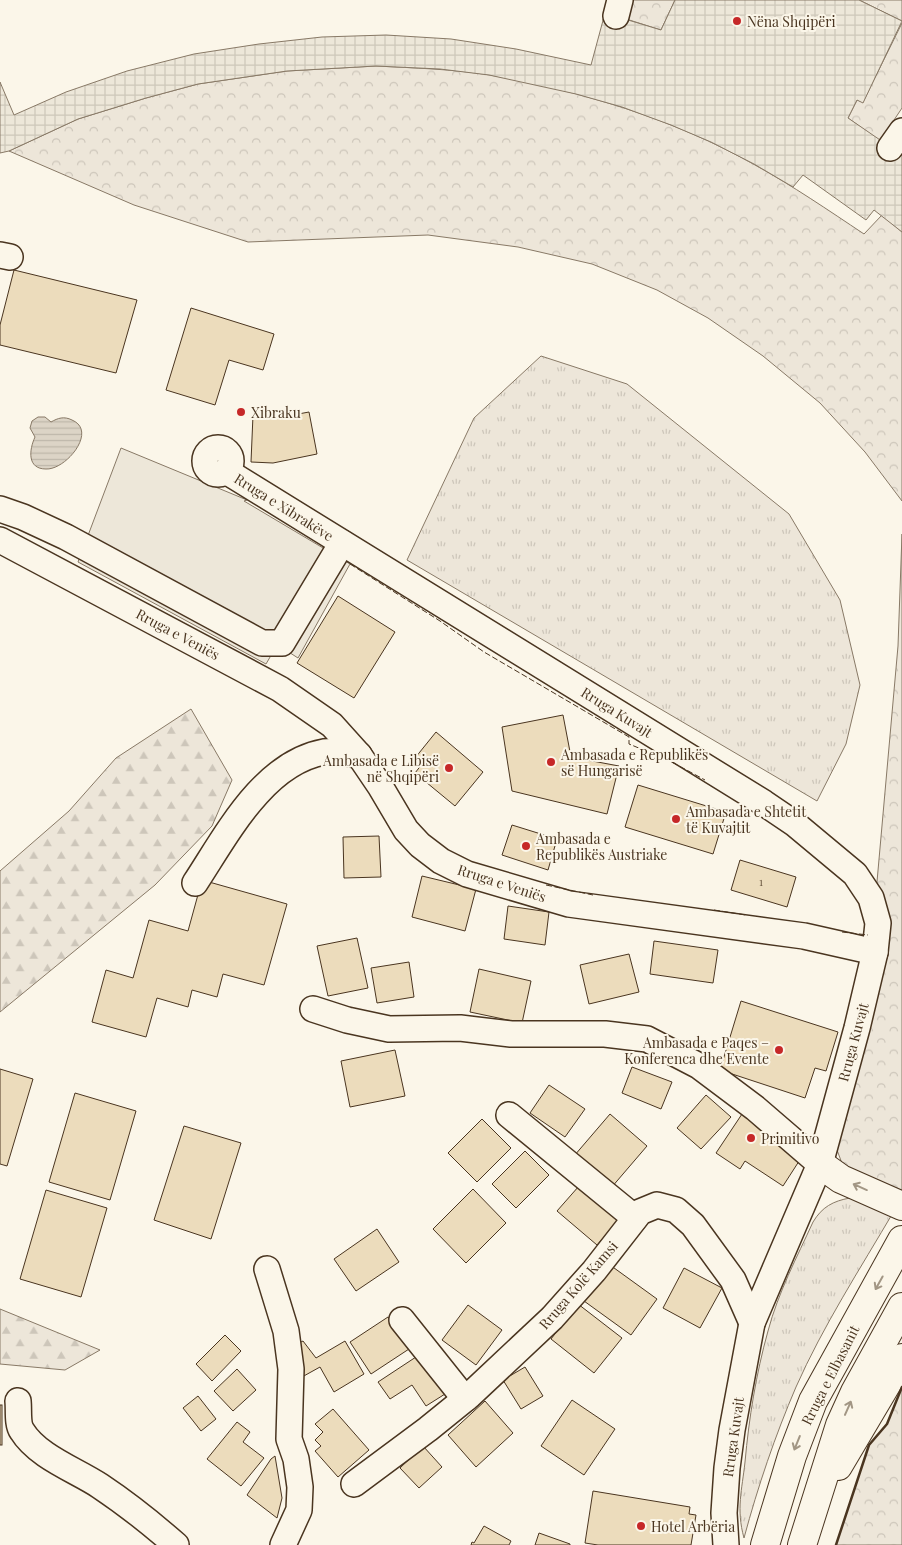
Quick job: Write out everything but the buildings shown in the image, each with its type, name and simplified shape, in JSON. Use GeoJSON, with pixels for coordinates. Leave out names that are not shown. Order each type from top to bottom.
{"type":"FeatureCollection","features":[{"type":"Feature","properties":{"kind":"main road"},"geometry":{"type":"LineString","coordinates":[[820,1164],[841,1179],[902,1206]]}},
{"type":"Feature","properties":{"kind":"main road","name":"Rruga e Elbasanit"},"geometry":{"type":"LineString","coordinates":[[765,1545],[792,1456],[813,1402],[902,1240]]}},
{"type":"Feature","properties":{"kind":"main road"},"geometry":{"type":"LineString","coordinates":[[802,1545],[844,1417],[855,1392],[902,1307]]}},
{"type":"Feature","properties":{"kind":"main road"},"geometry":{"type":"LineString","coordinates":[[815,1503],[902,1358]]}},
{"type":"Feature","properties":{"kind":"street","name":"Rruga e Xibrakëve"},"geometry":{"type":"LineString","coordinates":[[226,471],[342,543]]}},
{"type":"Feature","properties":{"kind":"street"},"geometry":{"type":"LineString","coordinates":[[0,508],[84,546],[262,643],[282,643],[342,543]]}},
{"type":"Feature","properties":{"kind":"street","name":"Rruga e Veniës"},"geometry":{"type":"LineString","coordinates":[[0,540],[280,689],[332,725],[358,755],[380,786],[406,830],[420,845],[441,861],[467,874],[569,904],[804,936],[875,952]]}},
{"type":"Feature","properties":{"kind":"street","name":"Rruga Kuvajt"},"geometry":{"type":"LineString","coordinates":[[342,543],[796,824],[855,874],[872,898],[878,923],[875,952],[857,1028],[820,1164],[752,1323],[732,1430],[727,1468],[724,1513],[726,1545]]}},
{"type":"Feature","properties":{"kind":"street"},"geometry":{"type":"LineString","coordinates":[[195,883],[245,807],[273,778],[300,759],[326,752],[358,755]]}},
{"type":"Feature","properties":{"kind":"street"},"geometry":{"type":"LineString","coordinates":[[313,1009],[347,1020],[389,1028],[460,1028],[511,1034],[605,1034],[647,1039],[699,1066],[755,1108],[820,1164]]}},
{"type":"Feature","properties":{"kind":"street"},"geometry":{"type":"LineString","coordinates":[[509,1115],[635,1218]]}},
{"type":"Feature","properties":{"kind":"street","name":"Rruga Kolë Kamsi"},"geometry":{"type":"LineString","coordinates":[[354,1484],[465,1399],[552,1318],[594,1271],[640,1212],[657,1205],[676,1210],[692,1225],[733,1280],[752,1323]]}},
{"type":"Feature","properties":{"kind":"street"},"geometry":{"type":"LineString","coordinates":[[267,1269],[286,1331],[291,1369],[289,1439],[296,1460],[300,1487],[299,1510],[283,1545]]}},
{"type":"Feature","properties":{"kind":"street"},"geometry":{"type":"LineString","coordinates":[[402,1320],[465,1399]]}},
{"type":"Feature","properties":{"kind":"street"},"geometry":{"type":"LineString","coordinates":[[18,1401],[20,1429],[30,1442],[58,1462],[98,1484],[134,1508],[176,1545]]}},
{"type":"Feature","properties":{"kind":"green space"},"geometry":{"type":"Polygon","coordinates":[[[631,0],[675,0],[661,30],[626,19],[631,0]]]}},
{"type":"Feature","properties":{"kind":"green space"},"geometry":{"type":"Polygon","coordinates":[[[859,0],[902,0],[902,21],[859,0]]]}},
{"type":"Feature","properties":{"kind":"green space"},"geometry":{"type":"Polygon","coordinates":[[[902,23],[902,108],[880,141],[848,118],[857,100],[863,102],[902,23]]]}},
{"type":"Feature","properties":{"kind":"green space"},"geometry":{"type":"Polygon","coordinates":[[[376,66],[447,70],[490,75],[592,98],[660,121],[724,149],[783,181],[864,234],[882,215],[902,232],[902,501],[865,452],[820,403],[763,356],[708,318],[657,290],[592,264],[518,247],[428,235],[248,242],[134,205],[9,151],[78,119],[198,84],[287,71],[376,66]]]}},
{"type":"Feature","properties":{"kind":"green space"},"geometry":{"type":"Polygon","coordinates":[[[541,356],[627,384],[789,514],[840,600],[860,685],[846,744],[817,801],[407,560],[474,418],[541,356]]]}},
{"type":"Feature","properties":{"kind":"green space"},"geometry":{"type":"Polygon","coordinates":[[[902,534],[902,1198],[843,1166],[834,1142],[876,893],[898,646],[902,534]]]}},
{"type":"Feature","properties":{"kind":"green space"},"geometry":{"type":"Polygon","coordinates":[[[191,709],[232,780],[212,826],[155,885],[0,1012],[0,871],[69,811],[116,758],[191,709]]]}},
{"type":"Feature","properties":{"kind":"green space"},"geometry":{"type":"Polygon","coordinates":[[[850,1198],[894,1211],[830,1320],[796,1387],[767,1461],[744,1538],[740,1518],[740,1500],[754,1396],[772,1317],[788,1275],[813,1222],[828,1205],[850,1198]]]}},
{"type":"Feature","properties":{"kind":"green space"},"geometry":{"type":"Polygon","coordinates":[[[0,1309],[100,1350],[65,1370],[0,1364],[0,1309]]]}},
{"type":"Feature","properties":{"kind":"green space"},"geometry":{"type":"Polygon","coordinates":[[[902,1387],[902,1545],[836,1545],[869,1445],[887,1424],[902,1387]]]}},
{"type":"Feature","properties":{"kind":"shaded area"},"geometry":{"type":"Polygon","coordinates":[[[675,0],[859,0],[902,21],[863,103],[857,100],[848,118],[902,155],[902,232],[874,210],[866,220],[803,175],[793,187],[711,142],[622,107],[576,94],[489,75],[440,69],[376,66],[287,71],[198,84],[78,119],[9,151],[0,153],[0,82],[14,115],[66,92],[127,71],[194,54],[322,37],[386,35],[451,39],[516,49],[591,65],[605,13],[661,30],[675,0]]]}},
{"type":"Feature","properties":{"kind":"shaded area"},"geometry":{"type":"Polygon","coordinates":[[[38,417],[45,417],[51,422],[61,418],[72,420],[79,425],[82,432],[80,441],[70,457],[54,468],[46,469],[35,466],[31,458],[35,437],[30,428],[32,421],[38,417]]]}},
{"type":"Feature","properties":{"kind":"shaded area"},"geometry":{"type":"Polygon","coordinates":[[[121,448],[247,500],[244,501],[350,564],[298,658],[284,649],[273,652],[266,664],[78,562],[121,448]]]}},
{"type":"Feature","properties":{"kind":"fence"},"geometry":{"type":"LineString","coordinates":[[350,564],[440,621],[484,652],[629,737],[629,744],[668,760],[705,780]]}},
{"type":"Feature","properties":{"kind":"fence"},"geometry":{"type":"LineString","coordinates":[[546,885],[593,895]]}},
{"type":"Feature","properties":{"kind":"fence"},"geometry":{"type":"LineString","coordinates":[[714,910],[746,915]]}},
{"type":"Feature","properties":{"kind":"fence"},"geometry":{"type":"LineString","coordinates":[[842,932],[868,935]]}},
{"type":"Feature","properties":{"kind":"wall"},"geometry":{"type":"LineString","coordinates":[[836,1545],[869,1445],[887,1424],[902,1387]]}},
{"type":"Feature","properties":{"kind":"place","name":"Nëna Shqipëri"},"geometry":{"type":"Point","coordinates":[737,21]}},
{"type":"Feature","properties":{"kind":"place","name":"Xibraku"},"geometry":{"type":"Point","coordinates":[241,412]}},
{"type":"Feature","properties":{"kind":"place","name":"Ambasada e Republikës së Hungarisë"},"geometry":{"type":"Point","coordinates":[551,762]}},
{"type":"Feature","properties":{"kind":"place","name":"Ambasada e Libisë në Shqipëri"},"geometry":{"type":"Point","coordinates":[449,768]}},
{"type":"Feature","properties":{"kind":"place","name":"Ambasada e Shtetit të Kuvajtit"},"geometry":{"type":"Point","coordinates":[676,819]}},
{"type":"Feature","properties":{"kind":"place","name":"Ambasada e Republikës Austriake"},"geometry":{"type":"Point","coordinates":[526,846]}},
{"type":"Feature","properties":{"kind":"place","name":"Ambasada e Paqes – Konferenca dhe Evente"},"geometry":{"type":"Point","coordinates":[779,1050]}},
{"type":"Feature","properties":{"kind":"place","name":"Primitivo"},"geometry":{"type":"Point","coordinates":[751,1138]}},
{"type":"Feature","properties":{"kind":"place","name":"Hotel Arbëria"},"geometry":{"type":"Point","coordinates":[641,1526]}}]}
